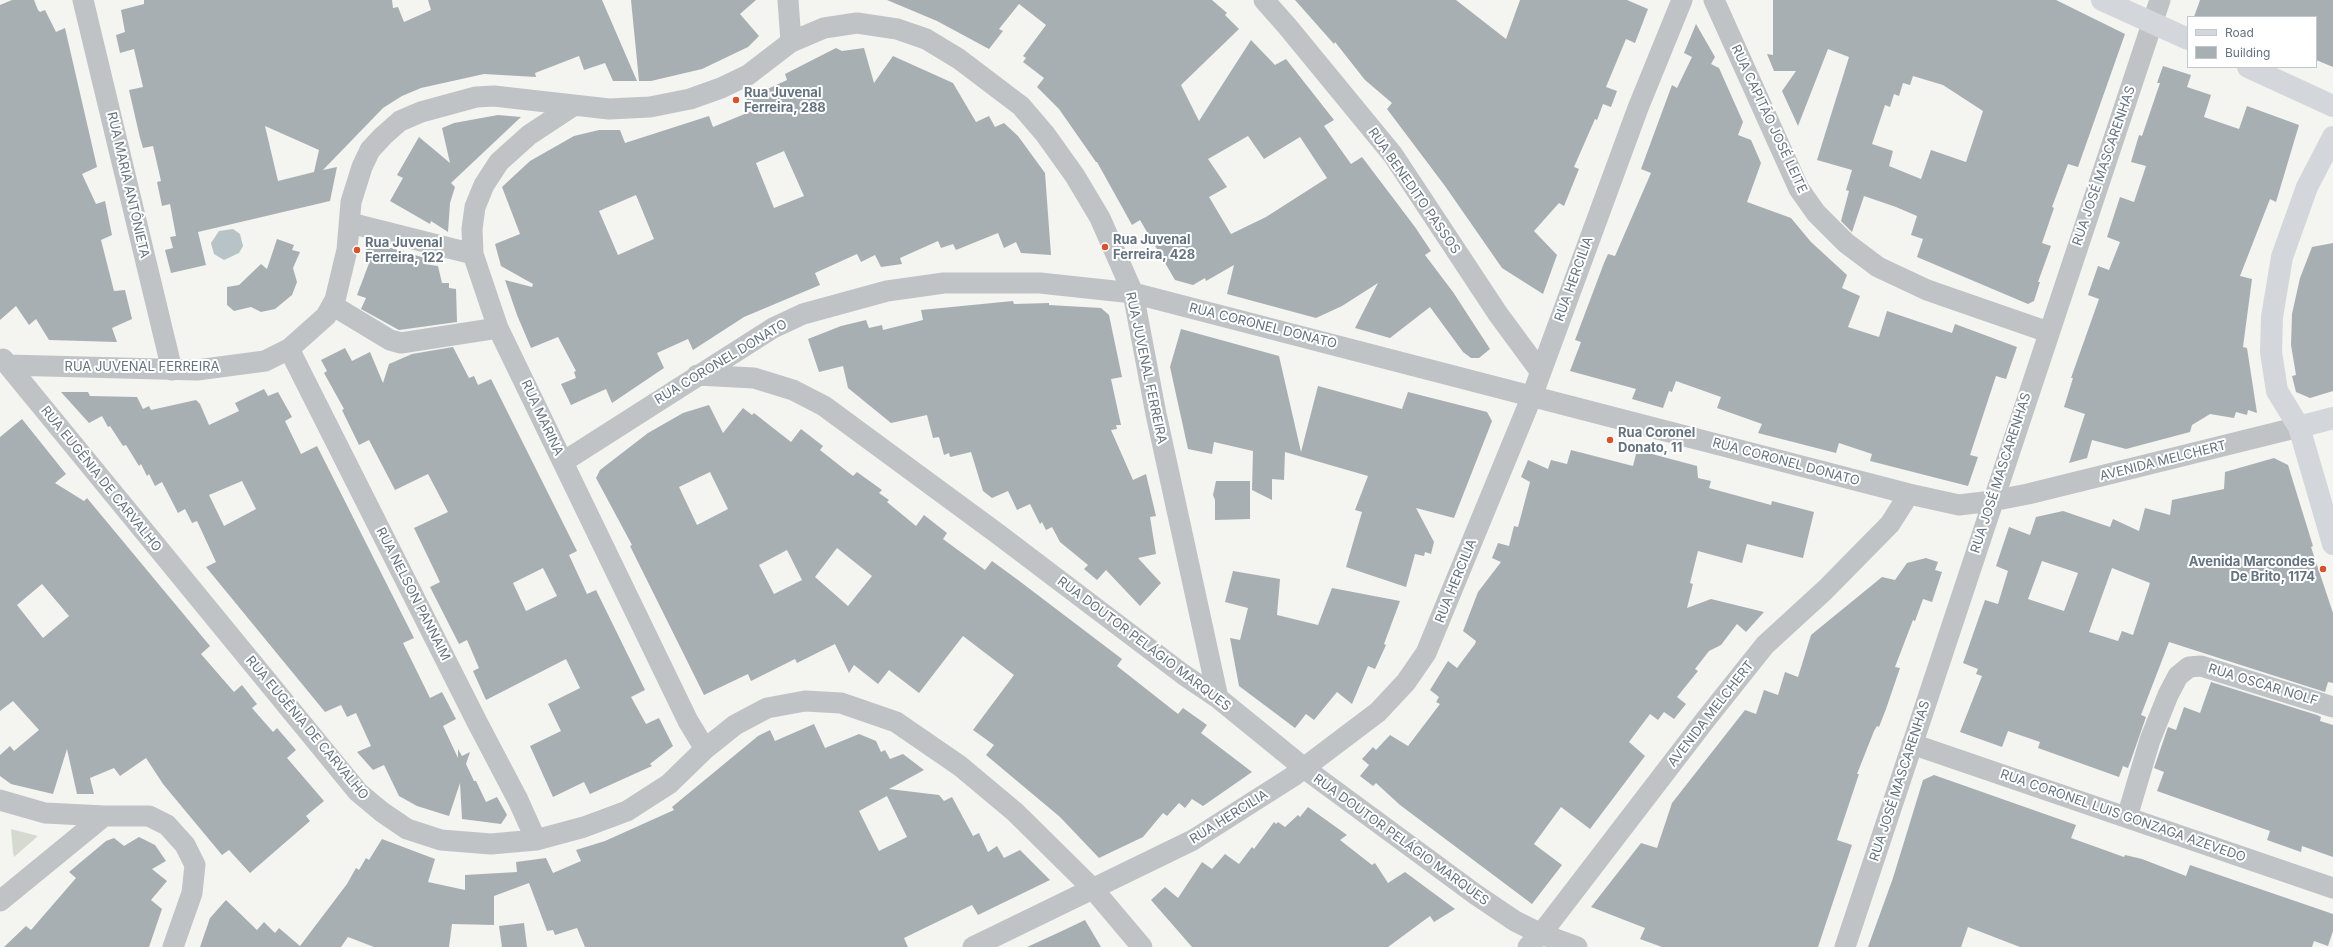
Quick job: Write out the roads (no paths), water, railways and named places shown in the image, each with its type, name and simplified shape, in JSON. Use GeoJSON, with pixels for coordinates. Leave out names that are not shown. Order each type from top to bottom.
{"type":"FeatureCollection","features":[{"type":"Feature","properties":{"kind":"street","name":"RUA MARIA ANTÔNIETA"},"geometry":{"type":"LineString","coordinates":[[83,0],[172,370]]}},
{"type":"Feature","properties":{"kind":"street"},"geometry":{"type":"LineString","coordinates":[[788,0],[791,42]]}},
{"type":"Feature","properties":{"kind":"street","name":"RUA BENEDITO PASSOS"},"geometry":{"type":"LineString","coordinates":[[1264,0],[1297,37],[1392,155],[1498,314],[1540,371]]}},
{"type":"Feature","properties":{"kind":"street","name":"RUA HERCILIA"},"geometry":{"type":"LineString","coordinates":[[973,947],[1193,840],[1304,768],[1378,712],[1406,682],[1426,653],[1532,396],[1638,108],[1682,0]]}},
{"type":"Feature","properties":{"kind":"street","name":"RUA CAPITÃO JOSÉ LEITE"},"geometry":{"type":"LineString","coordinates":[[1714,0],[1799,189],[1816,213],[1846,243],[1878,267],[1927,290],[2048,332]]}},
{"type":"Feature","properties":{"kind":"street"},"geometry":{"type":"LineString","coordinates":[[2102,0],[2187,39]]}},
{"type":"Feature","properties":{"kind":"street","name":"RUA JOSÉ MASCARENHAS"},"geometry":{"type":"LineString","coordinates":[[1845,947],[2048,332],[2160,0]]}},
{"type":"Feature","properties":{"kind":"street","name":"RUA JUVENAL FERREIRA"},"geometry":{"type":"LineString","coordinates":[[4,360],[172,370],[196,370],[265,361],[289,349],[311,331],[326,316],[332,305],[343,275],[352,202],[362,167],[370,150],[400,121],[421,112],[476,97],[494,96],[609,109],[650,107],[690,99],[721,88],[748,75],[791,42],[824,28],[857,23],[897,29],[926,39],[959,59],[1021,106],[1046,134],[1076,176],[1100,218],[1133,293],[1157,421],[1218,698]]}},
{"type":"Feature","properties":{"kind":"street"},"geometry":{"type":"LineString","coordinates":[[2250,68],[2333,106]]}},
{"type":"Feature","properties":{"kind":"street","name":"RUA MARINA"},"geometry":{"type":"LineString","coordinates":[[573,106],[529,136],[499,162],[484,185],[475,207],[472,229],[473,254],[498,328],[688,721],[705,749]]}},
{"type":"Feature","properties":{"kind":"street"},"geometry":{"type":"LineString","coordinates":[[2333,137],[2307,187],[2282,257],[2272,317],[2271,352],[2274,383],[2277,391],[2299,427],[2333,544]]}},
{"type":"Feature","properties":{"kind":"street"},"geometry":{"type":"LineString","coordinates":[[350,223],[473,254]]}},
{"type":"Feature","properties":{"kind":"street","name":"RUA CORONEL DONATO"},"geometry":{"type":"LineString","coordinates":[[563,462],[697,375],[773,328],[803,314],[887,291],[944,283],[1033,283],[1133,293],[1909,494],[1959,505],[1992,502]]}},
{"type":"Feature","properties":{"kind":"street"},"geometry":{"type":"LineString","coordinates":[[332,305],[390,340],[401,343],[498,328]]}},
{"type":"Feature","properties":{"kind":"street","name":"RUA NELSON PANNAIM"},"geometry":{"type":"LineString","coordinates":[[289,349],[473,716],[518,800],[536,840]]}},
{"type":"Feature","properties":{"kind":"street","name":"RUA EUGÊNIA DE CARVALHO"},"geometry":{"type":"LineString","coordinates":[[4,360],[358,792],[382,812],[407,829],[441,840],[491,844],[536,840],[584,827],[627,811],[669,784],[705,749],[735,725],[767,708],[805,701],[841,703],[896,722],[960,766],[1015,812],[1093,889],[1142,947]]}},
{"type":"Feature","properties":{"kind":"street","name":"RUA DOUTOR PELÁGIO MARQUES"},"geometry":{"type":"LineString","coordinates":[[697,375],[754,378],[793,390],[824,406],[998,534],[1184,675],[1218,698],[1304,768],[1475,894],[1515,921],[1535,941],[1577,947]]}},
{"type":"Feature","properties":{"kind":"street","name":"AVENIDA MELCHERT"},"geometry":{"type":"LineString","coordinates":[[1992,502],[2333,418]]}},
{"type":"Feature","properties":{"kind":"street","name":"AVENIDA MELCHERT"},"geometry":{"type":"LineString","coordinates":[[1535,941],[1706,719],[1766,645],[1825,590],[1890,524],[1909,494]]}},
{"type":"Feature","properties":{"kind":"street","name":"RUA OSCAR NOLF"},"geometry":{"type":"LineString","coordinates":[[2127,817],[2150,740],[2168,695],[2178,676],[2189,667],[2201,666],[2333,707]]}},
{"type":"Feature","properties":{"kind":"street","name":"RUA CORONEL LUIS GONZAGA AZEVEDO"},"geometry":{"type":"LineString","coordinates":[[1912,744],[2333,888]]}},
{"type":"Feature","properties":{"kind":"street"},"geometry":{"type":"LineString","coordinates":[[0,800],[45,813],[104,816],[149,816],[168,826],[185,844],[195,865],[192,893],[173,947]]}},
{"type":"Feature","properties":{"kind":"street"},"geometry":{"type":"LineString","coordinates":[[0,901],[104,816]]}},
{"type":"Feature","properties":{"kind":"place","name":"Rua Juvenal Ferreira, 288"},"geometry":{"type":"Point","coordinates":[736,100]}},
{"type":"Feature","properties":{"kind":"place","name":"Rua Juvenal Ferreira, 428"},"geometry":{"type":"Point","coordinates":[1105,247]}},
{"type":"Feature","properties":{"kind":"place","name":"Rua Juvenal Ferreira, 122"},"geometry":{"type":"Point","coordinates":[357,250]}},
{"type":"Feature","properties":{"kind":"place","name":"Rua Coronel Donato, 11"},"geometry":{"type":"Point","coordinates":[1610,440]}},
{"type":"Feature","properties":{"kind":"place","name":"Avenida Marcondes De Brito, 1174"},"geometry":{"type":"Point","coordinates":[2323,569]}}]}
